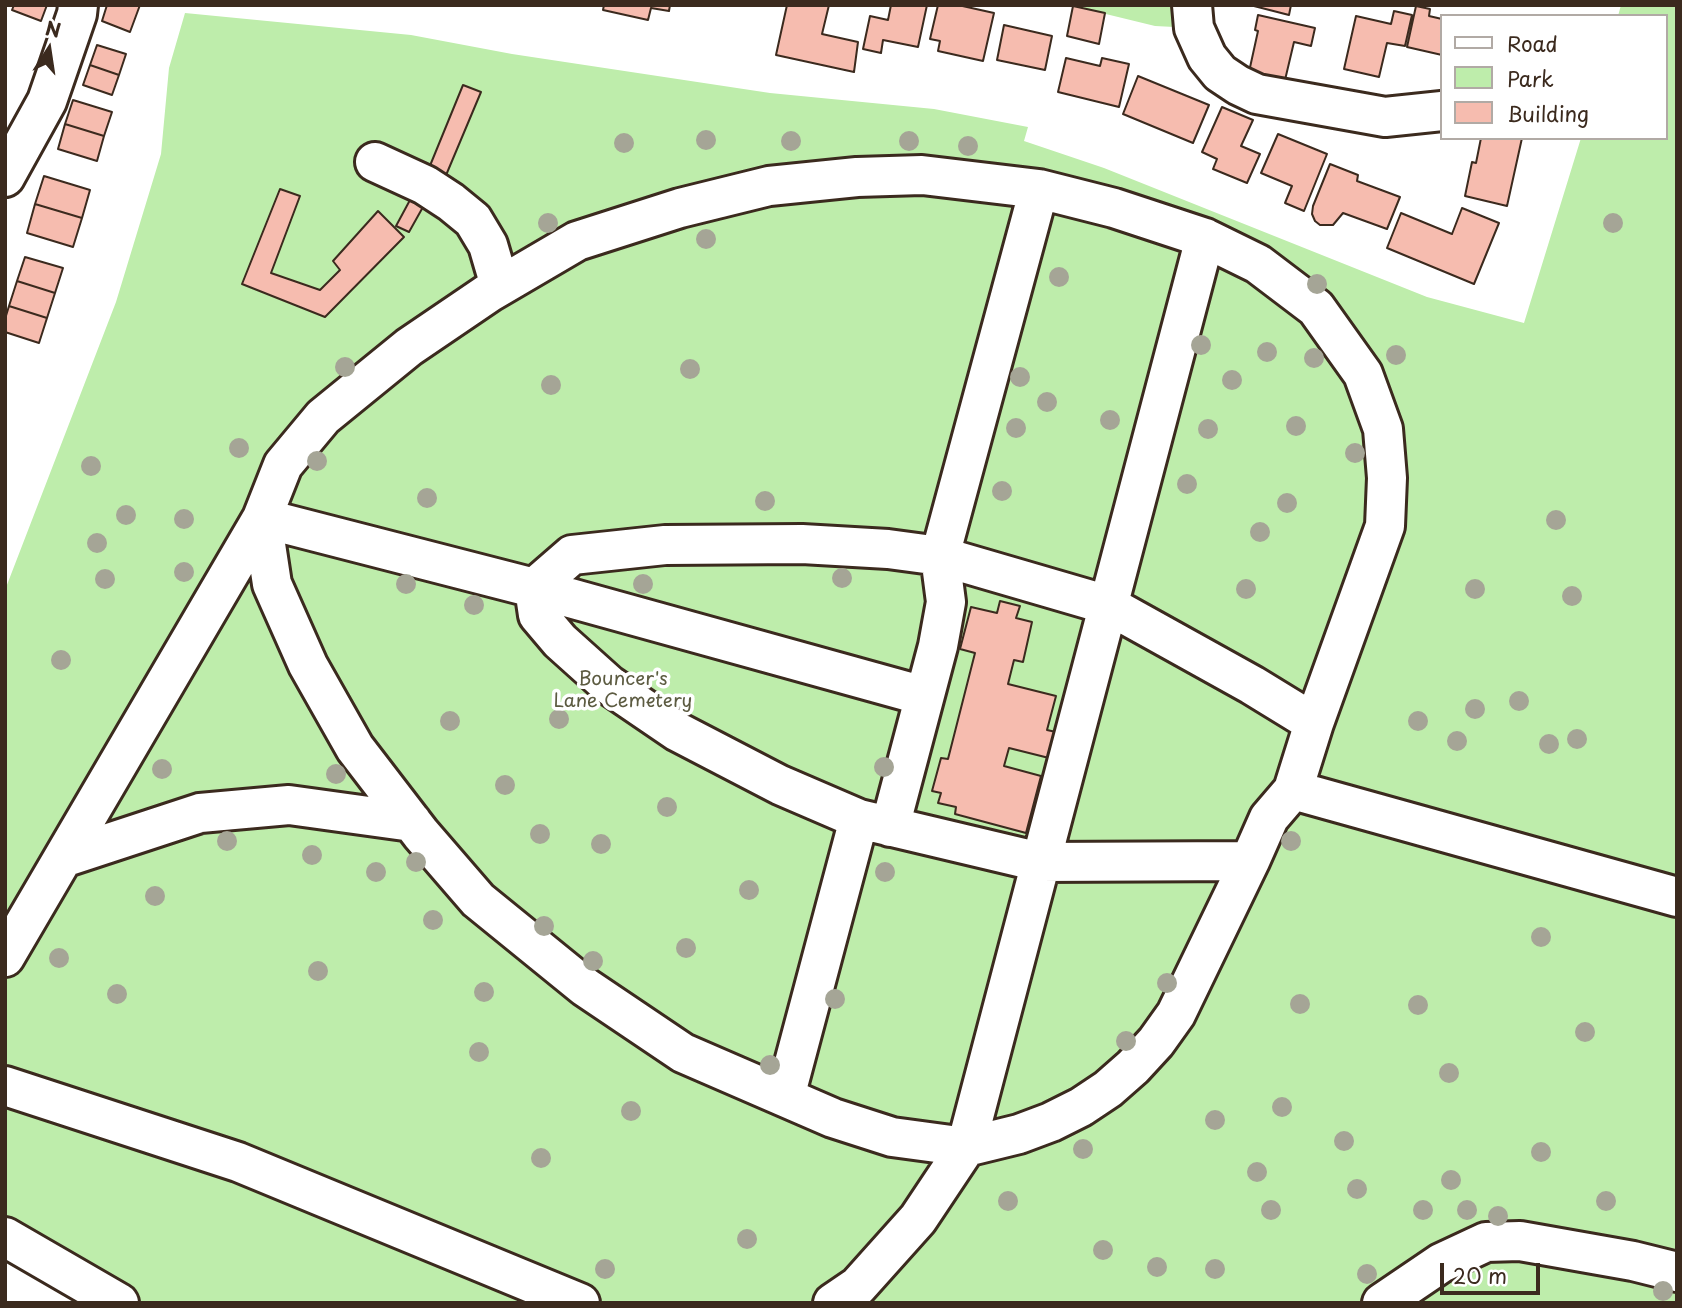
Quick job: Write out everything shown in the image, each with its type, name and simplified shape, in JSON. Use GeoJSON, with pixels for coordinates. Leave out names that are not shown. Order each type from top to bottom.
{"type":"FeatureCollection","features":[{"type":"Feature","properties":{"kind":"street"},"geometry":{"type":"LineString","coordinates":[[5,177],[47,102],[78,5]]}},
{"type":"Feature","properties":{"kind":"street"},"geometry":{"type":"LineString","coordinates":[[1192,5],[1194,28],[1207,57],[1220,73],[1257,94],[1385,117],[1440,111]]}},
{"type":"Feature","properties":{"kind":"street"},"geometry":{"type":"LineString","coordinates":[[375,162],[425,185],[451,201],[473,220],[488,245],[500,286]]}},
{"type":"Feature","properties":{"kind":"street"},"geometry":{"type":"LineString","coordinates":[[5,957],[262,518],[283,465],[323,417],[409,347],[500,286],[577,241],[680,208],[769,186],[857,177],[922,175],[1039,189],[1114,208],[1206,238],[1258,264],[1316,308],[1363,374],[1383,429],[1387,478],[1385,527],[1314,723],[1293,790],[1269,818],[1176,1014],[1156,1042],[1133,1067],[1108,1089],[1081,1107],[1019,1134],[966,1147],[892,1137],[833,1118],[683,1053],[585,987],[478,900],[412,822],[355,748],[308,665],[272,584],[262,518]]}},
{"type":"Feature","properties":{"kind":"street"},"geometry":{"type":"LineString","coordinates":[[785,1097],[874,823],[924,696],[938,646],[946,602],[940,556],[1039,189]]}},
{"type":"Feature","properties":{"kind":"street"},"geometry":{"type":"LineString","coordinates":[[833,1303],[858,1286],[918,1219],[966,1147],[1206,238]]}},
{"type":"Feature","properties":{"kind":"street"},"geometry":{"type":"LineString","coordinates":[[262,518],[534,588],[924,696]]}},
{"type":"Feature","properties":{"kind":"street"},"geometry":{"type":"LineString","coordinates":[[534,588],[572,555],[664,545],[802,544],[888,549],[940,556],[1108,605],[1252,685],[1314,723]]}},
{"type":"Feature","properties":{"kind":"street"},"geometry":{"type":"LineString","coordinates":[[534,588],[538,615],[560,641],[609,685],[678,732],[780,785],[874,823],[1040,862],[1250,861]]}},
{"type":"Feature","properties":{"kind":"street"},"geometry":{"type":"LineString","coordinates":[[1293,790],[1677,897]]}},
{"type":"Feature","properties":{"kind":"street"},"geometry":{"type":"LineString","coordinates":[[63,858],[200,813],[289,805],[412,822]]}},
{"type":"Feature","properties":{"kind":"street"},"geometry":{"type":"LineString","coordinates":[[5,1086],[238,1162],[580,1303]]}},
{"type":"Feature","properties":{"kind":"street"},"geometry":{"type":"LineString","coordinates":[[5,1237],[119,1303]]}},
{"type":"Feature","properties":{"kind":"street"},"geometry":{"type":"LineString","coordinates":[[1382,1303],[1441,1263],[1486,1242],[1520,1241],[1633,1261],[1677,1272]]}},
{"type":"Feature","properties":{"kind":"green space"},"geometry":{"type":"Polygon","coordinates":[[[1192,5],[1194,28],[1155,26],[1073,6],[1192,5]]]}},
{"type":"Feature","properties":{"kind":"green space","name":"Bouncer's Lane Cemetery"},"geometry":{"type":"Polygon","coordinates":[[[1621,5],[1677,5],[1677,1303],[105,1303],[5,1246],[5,590],[116,302],[161,154],[169,68],[185,13],[411,35],[512,54],[770,93],[934,109],[1028,127],[1024,141],[1104,168],[1427,297],[1524,323],[1580,140],[1668,140],[1668,14],[1619,14],[1621,5]]]}},
{"type":"Feature","properties":{"kind":"building"},"geometry":{"type":"Polygon","coordinates":[[[14,5],[47,5],[41,21],[12,10],[14,5]]]}},
{"type":"Feature","properties":{"kind":"building"},"geometry":{"type":"Polygon","coordinates":[[[107,5],[140,5],[130,32],[102,21],[107,5]]]}},
{"type":"Feature","properties":{"kind":"building"},"geometry":{"type":"Polygon","coordinates":[[[604,5],[670,5],[669,11],[651,8],[648,20],[603,10],[604,5]]]}},
{"type":"Feature","properties":{"kind":"building"},"geometry":{"type":"Polygon","coordinates":[[[787,5],[829,5],[822,34],[858,42],[854,72],[776,55],[787,5]]]}},
{"type":"Feature","properties":{"kind":"building"},"geometry":{"type":"Polygon","coordinates":[[[891,5],[927,5],[918,47],[883,40],[881,53],[863,49],[870,16],[888,20],[891,5]]]}},
{"type":"Feature","properties":{"kind":"building"},"geometry":{"type":"Polygon","coordinates":[[[938,5],[958,5],[994,13],[983,61],[938,51],[940,41],[930,39],[938,5]]]}},
{"type":"Feature","properties":{"kind":"building"},"geometry":{"type":"Polygon","coordinates":[[[1250,5],[1291,5],[1289,15],[1250,5]]]}},
{"type":"Feature","properties":{"kind":"building"},"geometry":{"type":"Polygon","coordinates":[[[1073,6],[1105,13],[1099,44],[1067,36],[1073,6]]]}},
{"type":"Feature","properties":{"kind":"building"},"geometry":{"type":"Polygon","coordinates":[[[1416,6],[1430,9],[1429,16],[1440,19],[1440,55],[1407,47],[1416,6]]]}},
{"type":"Feature","properties":{"kind":"building"},"geometry":{"type":"Polygon","coordinates":[[[1394,11],[1412,15],[1405,46],[1387,43],[1379,77],[1344,69],[1356,16],[1391,24],[1394,11]]]}},
{"type":"Feature","properties":{"kind":"building"},"geometry":{"type":"Polygon","coordinates":[[[1258,15],[1315,28],[1311,46],[1294,42],[1285,80],[1249,72],[1258,31],[1255,30],[1258,15]]]}},
{"type":"Feature","properties":{"kind":"building"},"geometry":{"type":"Polygon","coordinates":[[[1004,25],[1052,36],[1045,70],[997,60],[1004,25]]]}},
{"type":"Feature","properties":{"kind":"building"},"geometry":{"type":"Polygon","coordinates":[[[97,45],[126,54],[119,75],[90,65],[97,45]]]}},
{"type":"Feature","properties":{"kind":"building"},"geometry":{"type":"Polygon","coordinates":[[[1066,58],[1100,66],[1102,58],[1129,64],[1119,107],[1058,92],[1066,58]]]}},
{"type":"Feature","properties":{"kind":"building"},"geometry":{"type":"Polygon","coordinates":[[[90,65],[119,75],[112,95],[83,85],[90,65]]]}},
{"type":"Feature","properties":{"kind":"building"},"geometry":{"type":"Polygon","coordinates":[[[1138,76],[1209,105],[1193,143],[1123,114],[1138,76]]]}},
{"type":"Feature","properties":{"kind":"building"},"geometry":{"type":"Polygon","coordinates":[[[463,85],[481,92],[444,180],[427,173],[463,85]]]}},
{"type":"Feature","properties":{"kind":"building"},"geometry":{"type":"Polygon","coordinates":[[[73,100],[112,112],[104,136],[65,124],[73,100]]]}},
{"type":"Feature","properties":{"kind":"building"},"geometry":{"type":"Polygon","coordinates":[[[1222,107],[1253,120],[1241,146],[1260,154],[1247,183],[1213,169],[1217,159],[1202,152],[1222,107]]]}},
{"type":"Feature","properties":{"kind":"building"},"geometry":{"type":"Polygon","coordinates":[[[65,124],[104,136],[97,161],[58,149],[65,124]]]}},
{"type":"Feature","properties":{"kind":"building"},"geometry":{"type":"Polygon","coordinates":[[[1278,134],[1327,154],[1304,211],[1285,203],[1292,186],[1261,173],[1278,134]]]}},
{"type":"Feature","properties":{"kind":"building"},"geometry":{"type":"Polygon","coordinates":[[[1481,140],[1522,140],[1507,206],[1465,196],[1472,162],[1476,163],[1481,140]]]}},
{"type":"Feature","properties":{"kind":"building"},"geometry":{"type":"Polygon","coordinates":[[[1330,164],[1358,175],[1357,181],[1400,197],[1387,229],[1343,213],[1333,225],[1320,225],[1315,221],[1313,206],[1330,164]]]}},
{"type":"Feature","properties":{"kind":"building"},"geometry":{"type":"Polygon","coordinates":[[[44,176],[90,190],[82,218],[35,204],[44,176]]]}},
{"type":"Feature","properties":{"kind":"building"},"geometry":{"type":"Polygon","coordinates":[[[280,189],[300,196],[271,273],[320,290],[340,270],[333,261],[378,211],[404,237],[325,317],[242,284],[280,189]]]}},
{"type":"Feature","properties":{"kind":"building"},"geometry":{"type":"Polygon","coordinates":[[[410,200],[423,207],[409,232],[396,226],[410,200]]]}},
{"type":"Feature","properties":{"kind":"building"},"geometry":{"type":"Polygon","coordinates":[[[35,204],[82,218],[73,247],[27,233],[35,204]]]}},
{"type":"Feature","properties":{"kind":"building"},"geometry":{"type":"Polygon","coordinates":[[[1462,208],[1499,223],[1474,284],[1387,248],[1401,213],[1452,234],[1462,208]]]}},
{"type":"Feature","properties":{"kind":"building"},"geometry":{"type":"Polygon","coordinates":[[[25,257],[63,268],[55,293],[17,281],[25,257]]]}},
{"type":"Feature","properties":{"kind":"building"},"geometry":{"type":"Polygon","coordinates":[[[17,281],[55,293],[47,318],[9,306],[17,281]]]}},
{"type":"Feature","properties":{"kind":"building"},"geometry":{"type":"Polygon","coordinates":[[[9,306],[47,318],[39,343],[5,332],[9,306]]]}},
{"type":"Feature","properties":{"kind":"building"},"geometry":{"type":"Polygon","coordinates":[[[1000,601],[1020,606],[1016,618],[1032,622],[1023,662],[1014,660],[1008,684],[1056,696],[1047,730],[1056,732],[1049,758],[1009,748],[1004,766],[1041,776],[1026,833],[955,814],[956,807],[938,803],[941,793],[932,791],[941,758],[948,759],[975,653],[960,649],[971,607],[997,613],[1000,601]]]}}]}
